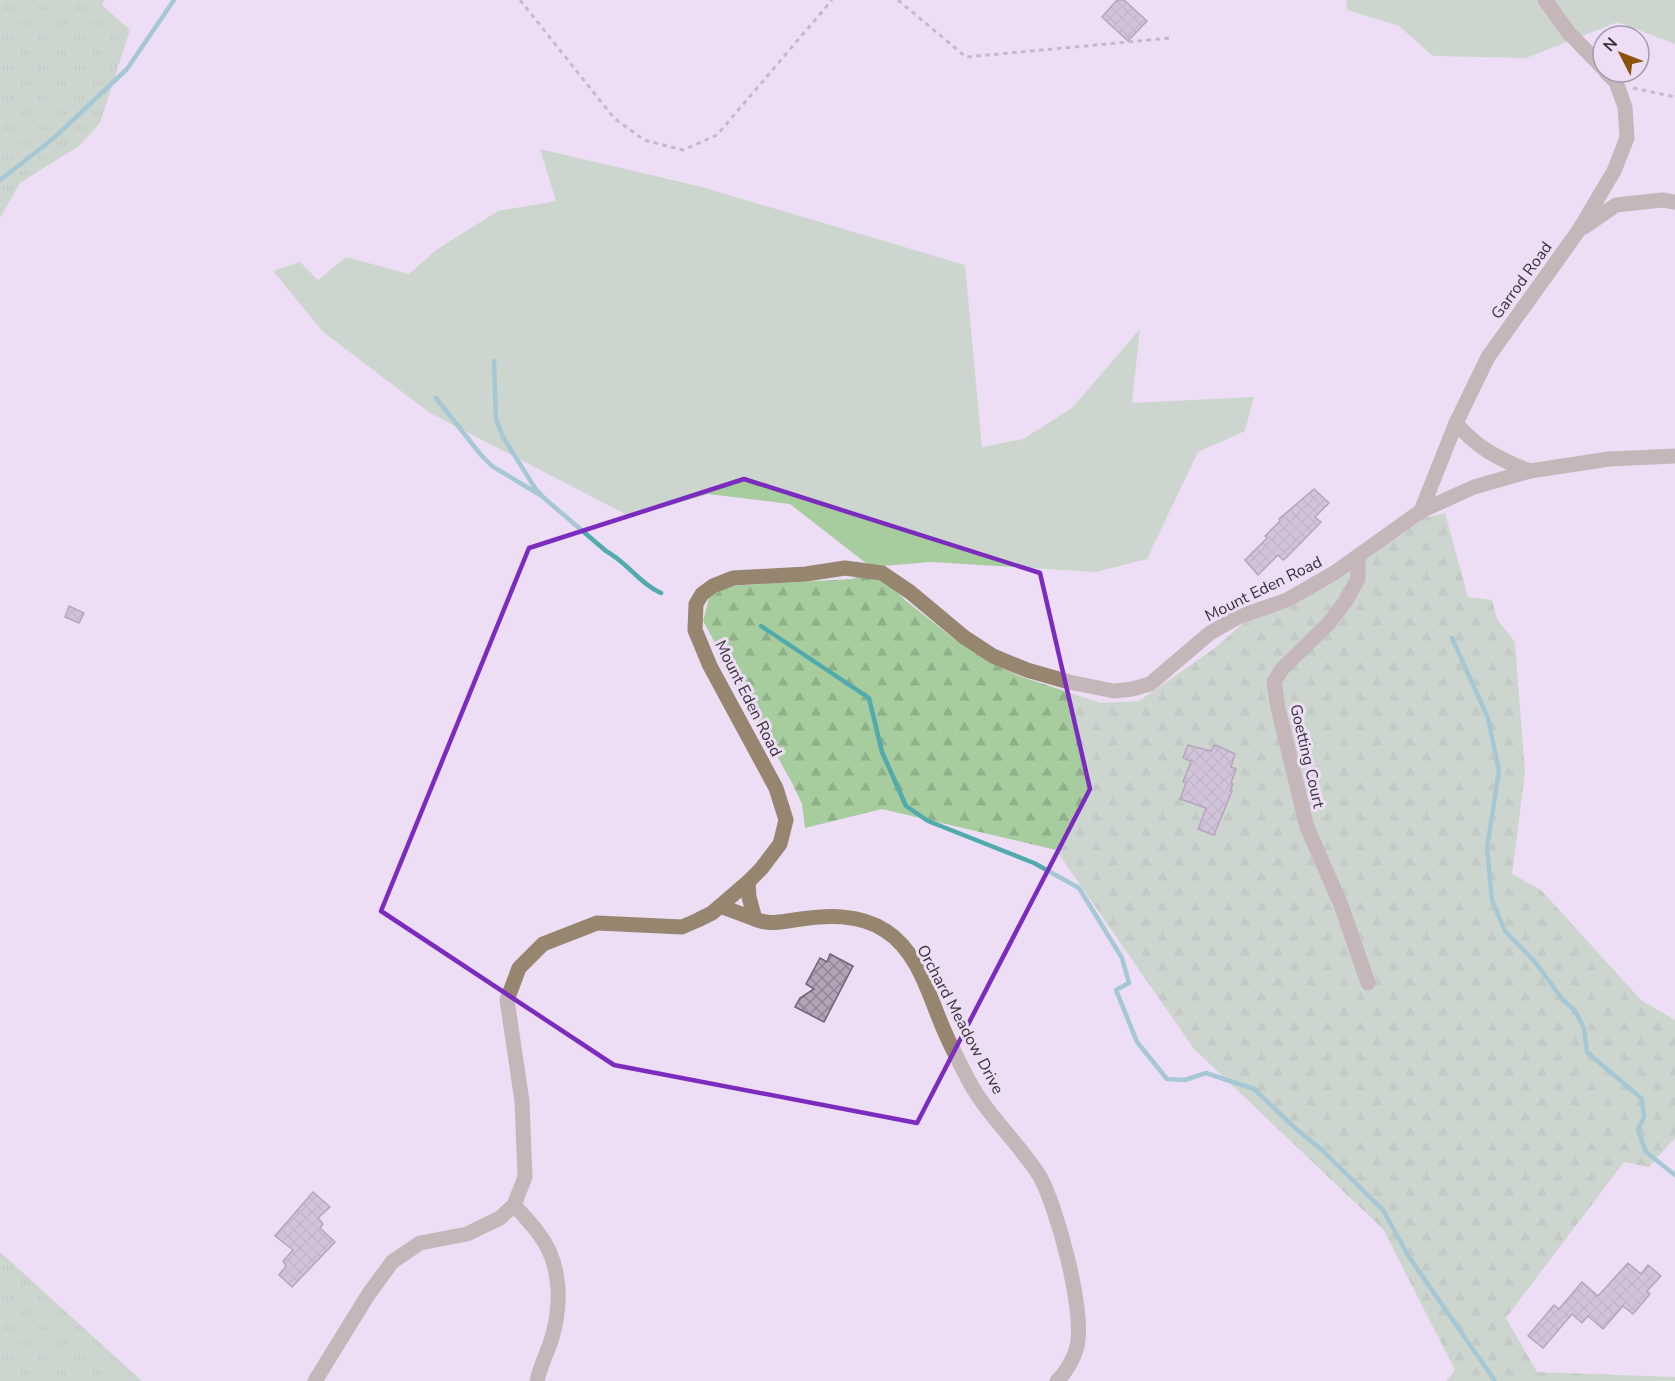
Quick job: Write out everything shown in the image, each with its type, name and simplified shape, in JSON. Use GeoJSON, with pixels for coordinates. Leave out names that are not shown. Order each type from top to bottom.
{"type":"FeatureCollection","features":[{"type":"Feature","properties":{"kind":"street"},"geometry":{"type":"LineString","coordinates":[[1545,0],[1569,33],[1591,56]]}},
{"type":"Feature","properties":{"kind":"street","name":"Garrod Road"},"geometry":{"type":"LineString","coordinates":[[1421,511],[1456,423],[1488,357],[1579,230],[1614,171],[1628,138],[1625,107],[1614,84]]}},
{"type":"Feature","properties":{"kind":"street"},"geometry":{"type":"LineString","coordinates":[[1579,230],[1616,204],[1662,200],[1675,202]]}},
{"type":"Feature","properties":{"kind":"street"},"geometry":{"type":"LineString","coordinates":[[1456,423],[1467,437],[1487,453],[1530,471]]}},
{"type":"Feature","properties":{"kind":"street","name":"Mount Eden Road"},"geometry":{"type":"LineString","coordinates":[[514,1206],[525,1177],[522,1101],[507,1000],[519,968],[543,944],[597,924],[682,927],[712,913],[761,869],[780,844],[786,820],[776,788],[710,666],[695,630],[696,604],[702,594],[713,586],[733,578],[806,574],[845,568],[882,573],[910,592],[964,637],[993,656],[1027,670],[1114,692],[1150,684],[1210,633],[1238,618],[1287,600],[1334,573],[1421,511],[1474,487],[1530,471],[1609,459],[1675,456]]}},
{"type":"Feature","properties":{"kind":"street","name":"Goetting Court"},"geometry":{"type":"LineString","coordinates":[[1358,556],[1358,579],[1345,602],[1329,623],[1282,669],[1274,682],[1278,708],[1307,827],[1341,905],[1368,983]]}},
{"type":"Feature","properties":{"kind":"street"},"geometry":{"type":"LineString","coordinates":[[748,882],[749,897],[755,919]]}},
{"type":"Feature","properties":{"kind":"street","name":"Orchard Meadow Drive"},"geometry":{"type":"LineString","coordinates":[[720,906],[772,924],[817,917],[846,917],[869,922],[888,932],[904,948],[916,966],[973,1089],[1044,1185],[1063,1244],[1078,1323],[1076,1350],[1065,1373],[1057,1381]]}},
{"type":"Feature","properties":{"kind":"street"},"geometry":{"type":"LineString","coordinates":[[315,1381],[368,1295],[393,1262],[420,1243],[467,1234],[500,1218],[514,1206],[540,1235],[552,1257],[559,1279],[551,1340],[537,1381]]}},
{"type":"Feature","properties":{"kind":"path"},"geometry":{"type":"LineString","coordinates":[[520,0],[614,118],[644,140],[683,150],[717,135],[832,0]]}},
{"type":"Feature","properties":{"kind":"path"},"geometry":{"type":"LineString","coordinates":[[898,0],[966,57],[1171,38]]}},
{"type":"Feature","properties":{"kind":"path"},"geometry":{"type":"LineString","coordinates":[[1626,84],[1640,91],[1675,97]]}},
{"type":"Feature","properties":{"kind":"highlighted area"},"geometry":{"type":"Polygon","coordinates":[[[744,479],[1040,573],[1090,789],[917,1123],[614,1065],[381,911],[529,548],[744,479]]]}},
{"type":"Feature","properties":{"kind":"green space"},"geometry":{"type":"Polygon","coordinates":[[[0,0],[105,0],[102,5],[130,30],[100,123],[79,146],[20,183],[0,218],[0,0]]]}},
{"type":"Feature","properties":{"kind":"green space"},"geometry":{"type":"Polygon","coordinates":[[[1346,0],[1675,0],[1675,44],[1651,35],[1651,24],[1618,22],[1591,24],[1591,33],[1526,58],[1433,56],[1399,26],[1347,10],[1346,0]]]}},
{"type":"Feature","properties":{"kind":"green space"},"geometry":{"type":"Polygon","coordinates":[[[540,149],[702,187],[965,265],[982,447],[1023,439],[1072,408],[1140,329],[1132,403],[1254,397],[1245,431],[1198,452],[1147,559],[1096,572],[930,562],[871,567],[790,504],[708,494],[631,517],[430,413],[323,332],[273,271],[300,262],[318,280],[346,257],[409,274],[436,250],[498,211],[556,201],[540,149]]]}},
{"type":"Feature","properties":{"kind":"green space"},"geometry":{"type":"Polygon","coordinates":[[[1445,513],[1468,597],[1492,600],[1497,619],[1515,642],[1525,773],[1512,874],[1541,890],[1641,1000],[1675,1020],[1675,1138],[1649,1167],[1624,1162],[1506,1318],[1537,1372],[1675,1377],[1675,1381],[1446,1381],[1455,1370],[1383,1229],[1194,1049],[1056,850],[882,809],[805,828],[802,804],[792,783],[703,621],[709,598],[728,586],[852,579],[875,570],[905,600],[953,638],[996,665],[1022,677],[1101,703],[1139,701],[1215,648],[1242,624],[1288,604],[1422,518],[1445,513]]]}},
{"type":"Feature","properties":{"kind":"green space"},"geometry":{"type":"Polygon","coordinates":[[[0,1252],[142,1381],[0,1381],[0,1252]]]}},
{"type":"Feature","properties":{"kind":"building"},"geometry":{"type":"Polygon","coordinates":[[[1117,0],[1124,0],[1147,21],[1128,41],[1102,17],[1117,0]]]}},
{"type":"Feature","properties":{"kind":"building"},"geometry":{"type":"Polygon","coordinates":[[[1314,489],[1329,503],[1315,517],[1321,522],[1287,557],[1283,560],[1278,555],[1258,575],[1245,560],[1267,538],[1265,536],[1280,521],[1279,519],[1314,489]]]}},
{"type":"Feature","properties":{"kind":"building"},"geometry":{"type":"Polygon","coordinates":[[[69,606],[84,613],[79,623],[65,617],[69,606]]]}},
{"type":"Feature","properties":{"kind":"building"},"geometry":{"type":"Polygon","coordinates":[[[1188,745],[1211,751],[1214,745],[1235,754],[1231,767],[1236,769],[1231,783],[1233,784],[1230,791],[1232,791],[1214,835],[1198,829],[1206,808],[1180,799],[1186,783],[1183,782],[1191,761],[1183,758],[1188,745]]]}},
{"type":"Feature","properties":{"kind":"building"},"geometry":{"type":"Polygon","coordinates":[[[830,954],[853,966],[824,1022],[795,1007],[800,998],[814,989],[806,984],[820,958],[827,962],[830,954]]]}},
{"type":"Feature","properties":{"kind":"building"},"geometry":{"type":"Polygon","coordinates":[[[313,1192],[330,1207],[318,1218],[323,1224],[320,1228],[335,1242],[292,1287],[279,1275],[286,1266],[283,1261],[293,1250],[275,1236],[313,1192]]]}},
{"type":"Feature","properties":{"kind":"building"},"geometry":{"type":"Polygon","coordinates":[[[1628,1263],[1641,1274],[1648,1265],[1661,1276],[1647,1291],[1650,1294],[1633,1314],[1623,1306],[1603,1329],[1588,1316],[1582,1323],[1572,1314],[1543,1348],[1528,1336],[1554,1305],[1559,1309],[1582,1282],[1598,1296],[1628,1263]]]}},
{"type":"Feature","properties":{"kind":"waterway"},"geometry":{"type":"LineString","coordinates":[[0,180],[54,138],[127,69],[174,0]]}},
{"type":"Feature","properties":{"kind":"waterway"},"geometry":{"type":"LineString","coordinates":[[494,361],[496,419],[503,437],[535,488],[606,551],[621,561],[646,584],[661,593]]}},
{"type":"Feature","properties":{"kind":"waterway"},"geometry":{"type":"LineString","coordinates":[[436,398],[492,466],[540,495]]}},
{"type":"Feature","properties":{"kind":"waterway"},"geometry":{"type":"LineString","coordinates":[[761,626],[869,698],[882,752],[906,806],[928,821],[1034,863],[1079,888],[1122,958],[1129,983],[1116,990],[1137,1042],[1167,1079],[1185,1080],[1206,1073],[1254,1089],[1322,1150],[1383,1210],[1409,1257],[1495,1381]]}},
{"type":"Feature","properties":{"kind":"waterway"},"geometry":{"type":"LineString","coordinates":[[1452,638],[1488,718],[1499,771],[1487,848],[1492,900],[1505,931],[1535,962],[1563,1000],[1575,1011],[1584,1028],[1587,1052],[1642,1099],[1644,1117],[1638,1130],[1646,1152],[1675,1175]]}}]}
